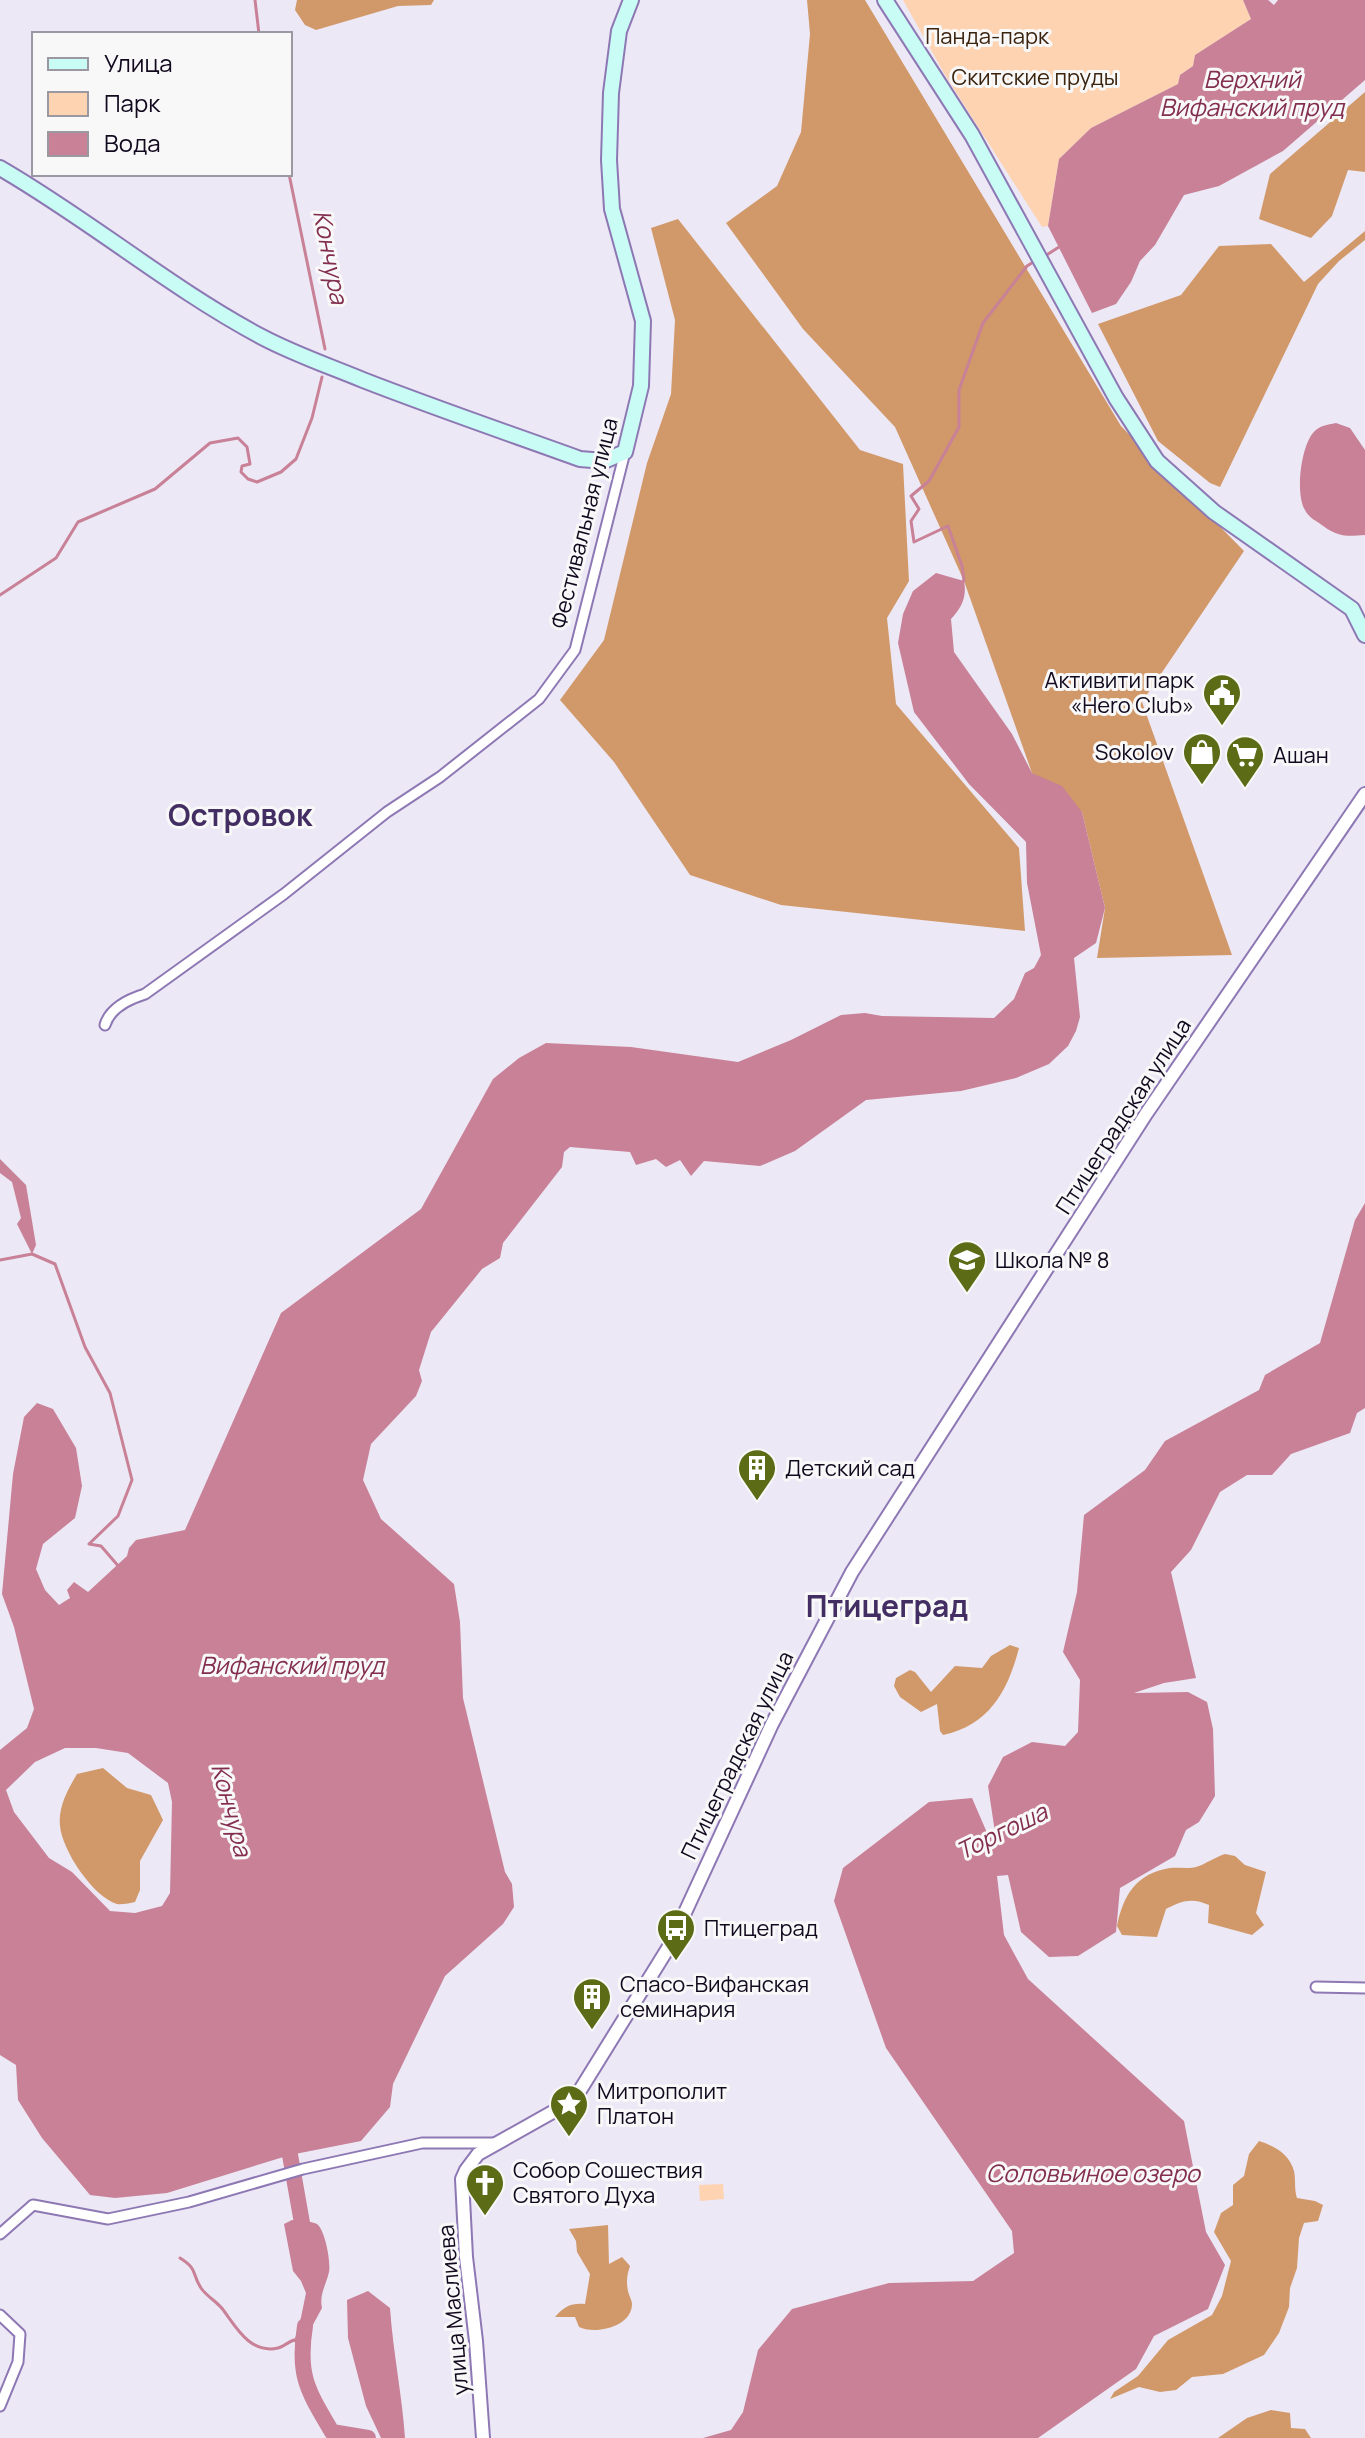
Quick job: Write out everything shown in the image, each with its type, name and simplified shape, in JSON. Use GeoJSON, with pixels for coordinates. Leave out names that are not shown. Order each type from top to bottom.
{"type":"FeatureCollection","features":[{"type":"Feature","properties":{"kind":"main road","name":"Фестивальная улица"},"geometry":{"type":"LineString","coordinates":[[625,452],[641,386],[643,321],[612,209],[609,160],[611,93],[619,31],[631,0]]}},
{"type":"Feature","properties":{"kind":"main road"},"geometry":{"type":"LineString","coordinates":[[885,0],[972,135],[1116,398],[1157,461],[1214,512],[1352,609],[1365,635]]}},
{"type":"Feature","properties":{"kind":"main road"},"geometry":{"type":"LineString","coordinates":[[0,168],[33,187],[204,305],[298,354],[580,459],[604,461],[625,452]]}},
{"type":"Feature","properties":{"kind":"street","name":"Фестивальная улица"},"geometry":{"type":"LineString","coordinates":[[105,1025],[107,1018],[129,999],[145,994],[284,894],[387,812],[440,777],[539,699],[575,650],[625,452]]}},
{"type":"Feature","properties":{"kind":"street"},"geometry":{"type":"LineString","coordinates":[[1352,609],[1365,618]]}},
{"type":"Feature","properties":{"kind":"street","name":"Птицеградская улица"},"geometry":{"type":"LineString","coordinates":[[462,2179],[478,2154],[574,2100],[670,1945],[772,1724],[852,1572],[1146,1114],[1365,794]]}},
{"type":"Feature","properties":{"kind":"street"},"geometry":{"type":"LineString","coordinates":[[1316,1987],[1365,1988]]}},
{"type":"Feature","properties":{"kind":"street"},"geometry":{"type":"LineString","coordinates":[[0,2234],[33,2205],[108,2219],[189,2202],[277,2175],[422,2143],[498,2143]]}},
{"type":"Feature","properties":{"kind":"street","name":"улица Маслиева"},"geometry":{"type":"LineString","coordinates":[[462,2179],[483,2438]]}},
{"type":"Feature","properties":{"kind":"street"},"geometry":{"type":"LineString","coordinates":[[0,2315],[20,2334],[18,2362],[0,2406]]}},
{"type":"Feature","properties":{"kind":"green space","name":"Скитские пруды"},"geometry":{"type":"Polygon","coordinates":[[[903,0],[1243,0],[1251,19],[1195,55],[1193,66],[1180,75],[1178,84],[1091,128],[1059,159],[1048,226],[1042,227],[945,75],[903,0]]]}},
{"type":"Feature","properties":{"kind":"green space"},"geometry":{"type":"Polygon","coordinates":[[[723,2184],[724,2199],[700,2201],[699,2185],[723,2184]]]}},
{"type":"Feature","properties":{"kind":"shaded area"},"geometry":{"type":"Polygon","coordinates":[[[297,0],[434,0],[431,5],[398,6],[316,30],[305,25],[295,10],[297,0]]]}},
{"type":"Feature","properties":{"kind":"shaded area"},"geometry":{"type":"Polygon","coordinates":[[[807,0],[865,0],[1121,426],[1244,551],[1142,702],[1232,955],[1097,958],[1105,908],[1082,812],[1032,773],[964,581],[895,427],[803,329],[726,223],[777,186],[801,132],[810,34],[807,0]]]}},
{"type":"Feature","properties":{"kind":"shaded area"},"geometry":{"type":"Polygon","coordinates":[[[1365,92],[1365,172],[1348,170],[1332,216],[1311,238],[1259,219],[1270,174],[1365,92]]]}},
{"type":"Feature","properties":{"kind":"shaded area"},"geometry":{"type":"Polygon","coordinates":[[[678,219],[860,450],[903,464],[909,581],[887,618],[896,704],[1019,848],[1025,931],[781,905],[690,875],[614,762],[560,700],[604,640],[647,463],[671,394],[675,320],[651,228],[678,219]]]}},
{"type":"Feature","properties":{"kind":"shaded area"},"geometry":{"type":"Polygon","coordinates":[[[1365,231],[1365,240],[1339,261],[1318,284],[1220,487],[1210,483],[1158,441],[1098,324],[1181,295],[1219,246],[1271,244],[1304,282],[1365,231]]]}},
{"type":"Feature","properties":{"kind":"shaded area"},"geometry":{"type":"Polygon","coordinates":[[[1010,1645],[1019,1648],[1003,1691],[985,1714],[959,1730],[943,1735],[937,1704],[921,1712],[900,1697],[894,1686],[896,1678],[910,1670],[931,1692],[955,1666],[982,1668],[991,1656],[1010,1645]]]}},
{"type":"Feature","properties":{"kind":"shaded area"},"geometry":{"type":"Polygon","coordinates":[[[103,1768],[127,1788],[151,1795],[163,1820],[140,1861],[140,1890],[135,1902],[117,1904],[98,1892],[80,1871],[62,1836],[62,1805],[77,1774],[103,1768]]]}},
{"type":"Feature","properties":{"kind":"shaded area"},"geometry":{"type":"Polygon","coordinates":[[[1225,1854],[1266,1872],[1256,1913],[1264,1925],[1252,1935],[1208,1923],[1209,1905],[1192,1901],[1166,1909],[1157,1937],[1122,1935],[1117,1926],[1123,1905],[1140,1881],[1158,1871],[1196,1867],[1225,1854]]]}},
{"type":"Feature","properties":{"kind":"shaded area"},"geometry":{"type":"Polygon","coordinates":[[[1259,2141],[1289,2159],[1294,2171],[1297,2198],[1323,2205],[1318,2221],[1304,2223],[1289,2307],[1279,2333],[1264,2355],[1223,2374],[1192,2377],[1176,2390],[1160,2392],[1139,2387],[1110,2399],[1114,2392],[1138,2376],[1168,2340],[1212,2315],[1222,2296],[1231,2261],[1214,2232],[1221,2213],[1233,2205],[1233,2185],[1244,2176],[1249,2154],[1259,2141]]]}},
{"type":"Feature","properties":{"kind":"shaded area"},"geometry":{"type":"Polygon","coordinates":[[[608,2225],[609,2264],[622,2257],[630,2266],[627,2281],[632,2302],[630,2312],[612,2327],[586,2329],[579,2327],[575,2317],[555,2317],[568,2306],[585,2304],[590,2274],[577,2252],[576,2241],[569,2229],[608,2225]]]}},
{"type":"Feature","properties":{"kind":"shaded area"},"geometry":{"type":"Polygon","coordinates":[[[1271,2410],[1290,2413],[1291,2428],[1305,2429],[1311,2438],[1218,2438],[1247,2418],[1271,2410]]]}},
{"type":"Feature","properties":{"kind":"water","name":"Верхний Вифанский пруд"},"geometry":{"type":"Polygon","coordinates":[[[1243,0],[1268,0],[1274,5],[1278,0],[1365,0],[1365,80],[1283,151],[1219,186],[1184,195],[1116,304],[1092,313],[1048,226],[1059,159],[1091,128],[1178,84],[1180,75],[1193,66],[1195,55],[1251,19],[1243,0]]]}},
{"type":"Feature","properties":{"kind":"water"},"geometry":{"type":"Polygon","coordinates":[[[1336,423],[1350,428],[1365,450],[1365,535],[1345,536],[1330,531],[1309,516],[1302,503],[1301,471],[1305,449],[1318,428],[1336,423]]]}},
{"type":"Feature","properties":{"kind":"water","name":"Вифанский пруд"},"geometry":{"type":"Polygon","coordinates":[[[936,573],[964,581],[963,602],[951,619],[954,652],[1012,734],[1032,773],[1062,786],[1082,812],[1105,908],[1096,943],[1074,958],[1080,1017],[1076,1031],[1068,1046],[1049,1064],[1016,1078],[961,1091],[866,1100],[795,1151],[760,1166],[704,1161],[691,1176],[680,1160],[666,1167],[656,1159],[636,1165],[630,1152],[570,1147],[564,1152],[562,1167],[503,1243],[500,1258],[482,1269],[431,1332],[419,1370],[422,1381],[416,1396],[371,1444],[363,1480],[381,1519],[454,1584],[460,1622],[463,1698],[505,1872],[512,1884],[514,1907],[503,1924],[445,1976],[393,2084],[390,2107],[361,2141],[290,2155],[167,2193],[115,2198],[90,2195],[42,2138],[18,2100],[16,2065],[0,2055],[0,1750],[27,1728],[34,1709],[14,1627],[2,1594],[13,1474],[24,1417],[37,1403],[53,1409],[76,1448],[82,1486],[75,1518],[43,1544],[36,1569],[45,1590],[59,1605],[70,1598],[67,1590],[74,1582],[88,1592],[127,1556],[136,1540],[185,1530],[281,1313],[421,1209],[493,1079],[519,1058],[546,1043],[631,1047],[738,1062],[841,1015],[865,1013],[994,1018],[1014,999],[1025,973],[1034,968],[1041,955],[1027,883],[1026,842],[969,784],[914,712],[898,643],[903,614],[913,591],[936,573]],[[65,1748],[35,1762],[6,1790],[14,1812],[49,1858],[72,1872],[110,1911],[135,1913],[162,1906],[170,1893],[172,1802],[168,1783],[128,1753],[96,1748],[65,1748]]]}},
{"type":"Feature","properties":{"kind":"water"},"geometry":{"type":"Polygon","coordinates":[[[0,1159],[26,1185],[36,1245],[32,1254],[17,1224],[21,1218],[12,1182],[0,1173],[0,1159]]]}},
{"type":"Feature","properties":{"kind":"water","name":"Соловьиное озеро"},"geometry":{"type":"Polygon","coordinates":[[[1365,1203],[1365,1408],[1357,1413],[1350,1433],[1291,1454],[1272,1475],[1247,1475],[1220,1492],[1191,1550],[1171,1572],[1196,1678],[1164,1683],[1134,1693],[1188,1692],[1207,1702],[1213,1729],[1215,1796],[1199,1822],[1186,1830],[1175,1856],[1120,1888],[1116,1932],[1078,1956],[1049,1957],[1021,1932],[1008,1875],[997,1876],[1004,1935],[1028,1979],[1184,2121],[1206,2232],[1225,2265],[1208,2309],[1154,2336],[1136,2369],[1038,2438],[703,2438],[731,2430],[743,2412],[758,2350],[792,2309],[889,2283],[973,2281],[1014,2253],[1012,2231],[886,2048],[834,1901],[843,1868],[929,1802],[972,1798],[988,1835],[995,1832],[988,1786],[1003,1757],[1032,1742],[1065,1746],[1078,1732],[1080,1680],[1063,1652],[1077,1592],[1084,1515],[1145,1470],[1165,1441],[1259,1390],[1265,1375],[1320,1343],[1355,1220],[1365,1203]]]}},
{"type":"Feature","properties":{"kind":"water"},"geometry":{"type":"Polygon","coordinates":[[[292,2220],[320,2227],[329,2261],[322,2308],[302,2345],[294,2340],[306,2293],[293,2271],[284,2224],[292,2220]]]}},
{"type":"Feature","properties":{"kind":"water"},"geometry":{"type":"Polygon","coordinates":[[[368,2291],[390,2308],[405,2438],[381,2438],[366,2406],[348,2338],[347,2300],[368,2291]]]}},
{"type":"Feature","properties":{"kind":"waterway","name":"Кончура"},"geometry":{"type":"LineString","coordinates":[[255,0],[259,32]]}},
{"type":"Feature","properties":{"kind":"waterway","name":"Кончура"},"geometry":{"type":"LineString","coordinates":[[289,176],[325,349]]}},
{"type":"Feature","properties":{"kind":"waterway"},"geometry":{"type":"LineString","coordinates":[[1045,256],[1059,247]]}},
{"type":"Feature","properties":{"kind":"waterway"},"geometry":{"type":"LineString","coordinates":[[961,583],[964,581],[962,566],[948,526],[914,542],[911,521],[919,509],[911,496],[929,481],[959,427],[959,390],[983,323],[1027,266],[1035,261]]}},
{"type":"Feature","properties":{"kind":"waterway","name":"Кончура"},"geometry":{"type":"LineString","coordinates":[[0,595],[56,558],[78,522],[155,489],[210,443],[238,438],[247,447],[250,464],[242,466],[241,472],[248,479],[257,482],[281,472],[296,459],[312,418],[322,377]]}},
{"type":"Feature","properties":{"kind":"waterway","name":"Кончура"},"geometry":{"type":"LineString","coordinates":[[0,1260],[32,1254],[55,1264],[85,1347],[110,1393],[132,1480],[118,1516],[89,1544],[101,1546],[120,1568]]}},
{"type":"Feature","properties":{"kind":"waterway","name":"Кончура"},"geometry":{"type":"LineString","coordinates":[[290,2155],[305,2240]]}},
{"type":"Feature","properties":{"kind":"waterway"},"geometry":{"type":"LineString","coordinates":[[180,2258],[192,2269],[203,2291],[222,2308],[252,2344],[268,2349],[294,2340],[302,2345]]}},
{"type":"Feature","properties":{"kind":"waterway","name":"Кончура"},"geometry":{"type":"LineString","coordinates":[[305,2326],[302,2358],[306,2382],[332,2432],[368,2438]]}},
{"type":"Feature","properties":{"kind":"place","name":"Активити парк «Hero Club»"},"geometry":{"type":"Point","coordinates":[1222,727]}},
{"type":"Feature","properties":{"kind":"place","name":"Sokolov"},"geometry":{"type":"Point","coordinates":[1202,786]}},
{"type":"Feature","properties":{"kind":"place","name":"Ашан"},"geometry":{"type":"Point","coordinates":[1245,789]}},
{"type":"Feature","properties":{"kind":"place","name":"Школа № 8"},"geometry":{"type":"Point","coordinates":[967,1294]}},
{"type":"Feature","properties":{"kind":"place","name":"Детский сад"},"geometry":{"type":"Point","coordinates":[757,1502]}},
{"type":"Feature","properties":{"kind":"place","name":"Птицеград"},"geometry":{"type":"Point","coordinates":[676,1962]}},
{"type":"Feature","properties":{"kind":"place","name":"Спасо-Вифанская семинария"},"geometry":{"type":"Point","coordinates":[592,2031]}},
{"type":"Feature","properties":{"kind":"place","name":"Митрополит Платон"},"geometry":{"type":"Point","coordinates":[569,2138]}},
{"type":"Feature","properties":{"kind":"place","name":"Собор Сошествия Святого Духа"},"geometry":{"type":"Point","coordinates":[485,2217]}},
{"type":"Feature","properties":{"kind":"district","name":"Островок"},"geometry":{"type":"Point","coordinates":[240,816]}},
{"type":"Feature","properties":{"kind":"district","name":"Птицеград"},"geometry":{"type":"Point","coordinates":[887,1607]}},
{"type":"Feature","properties":{"kind":"park label","name":"Панда-парк"},"geometry":{"type":"Point","coordinates":[987,36]}},
{"type":"Feature","properties":{"kind":"water label","name":"Торгоша"},"geometry":{"type":"Point","coordinates":[1002,1832]}}]}
